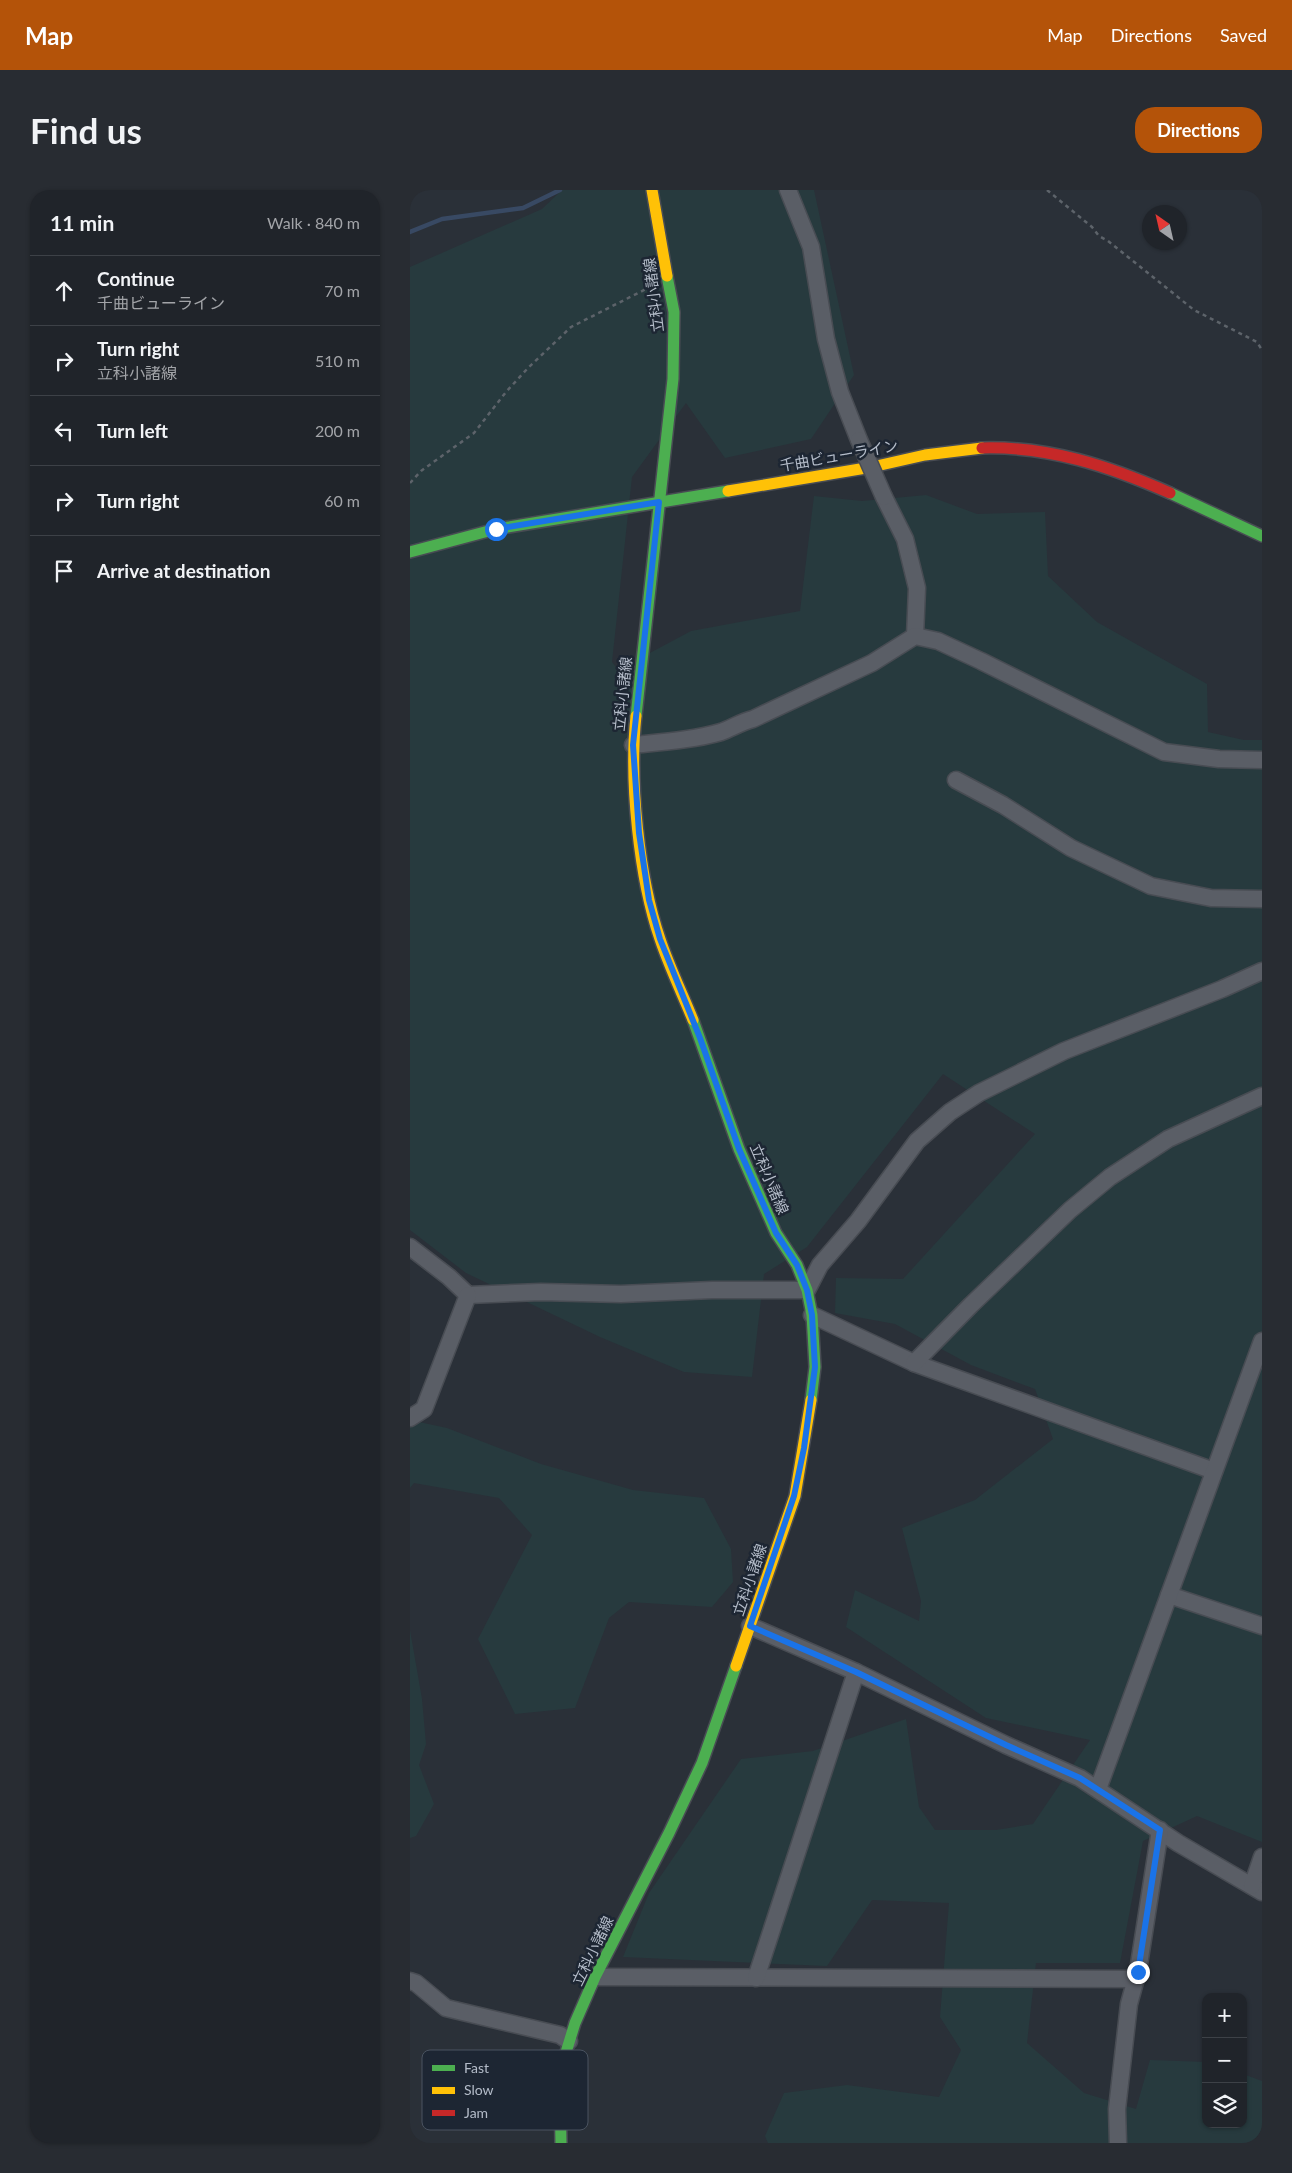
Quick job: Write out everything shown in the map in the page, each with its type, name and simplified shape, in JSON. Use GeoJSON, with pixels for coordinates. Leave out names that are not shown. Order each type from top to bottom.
{"type":"FeatureCollection","features":[{"type":"Feature","properties":{"kind":"main road","name":"立科小諸線"},"geometry":{"type":"LineString","coordinates":[[566,2050],[575,2022],[595,1977],[669,1834],[702,1763],[796,1487],[804,1448],[815,1367],[812,1315],[807,1290],[797,1265],[776,1233],[739,1149],[700,1038],[660,939],[649,900],[639,833],[633,745],[673,379],[674,312],[652,190]]}},
{"type":"Feature","properties":{"kind":"main road","name":"千曲ビューライン"},"geometry":{"type":"LineString","coordinates":[[410,552],[496,529],[872,467],[895,460],[968,450],[1016,448],[1093,463],[1126,475],[1262,536]]}},
{"type":"Feature","properties":{"kind":"main road","name":"立科小諸線"},"geometry":{"type":"LineString","coordinates":[[561,2130],[561,2143]]}},
{"type":"Feature","properties":{"kind":"street"},"geometry":{"type":"LineString","coordinates":[[788,190],[811,247],[826,339],[840,392],[884,497],[905,539],[917,588],[915,636]]}},
{"type":"Feature","properties":{"kind":"street"},"geometry":{"type":"LineString","coordinates":[[633,745],[688,739],[722,732],[872,663],[915,636],[938,641],[1164,752],[1219,759],[1262,760]]}},
{"type":"Feature","properties":{"kind":"street"},"geometry":{"type":"LineString","coordinates":[[956,780],[1003,805],[1072,848],[1151,886],[1210,898],[1262,899]]}},
{"type":"Feature","properties":{"kind":"street"},"geometry":{"type":"LineString","coordinates":[[410,1247],[449,1277],[468,1295],[541,1292],[621,1294],[712,1290],[807,1290],[820,1265],[858,1221],[917,1141],[950,1112],[979,1093],[1064,1051],[1222,989],[1262,971]]}},
{"type":"Feature","properties":{"kind":"street"},"geometry":{"type":"LineString","coordinates":[[914,1363],[970,1305],[1070,1210],[1110,1177],[1168,1139],[1262,1096]]}},
{"type":"Feature","properties":{"kind":"street"},"geometry":{"type":"LineString","coordinates":[[410,1418],[424,1408],[468,1295]]}},
{"type":"Feature","properties":{"kind":"street"},"geometry":{"type":"LineString","coordinates":[[812,1315],[914,1363],[1214,1471]]}},
{"type":"Feature","properties":{"kind":"street"},"geometry":{"type":"LineString","coordinates":[[1098,1789],[1262,1341]]}},
{"type":"Feature","properties":{"kind":"street"},"geometry":{"type":"LineString","coordinates":[[1169,1595],[1262,1626]]}},
{"type":"Feature","properties":{"kind":"street"},"geometry":{"type":"LineString","coordinates":[[750,1626],[856,1672],[1006,1745],[1080,1778],[1178,1843],[1257,1889],[1262,1857]]}},
{"type":"Feature","properties":{"kind":"street"},"geometry":{"type":"LineString","coordinates":[[756,1978],[856,1672]]}},
{"type":"Feature","properties":{"kind":"street"},"geometry":{"type":"LineString","coordinates":[[1118,2143],[1117,2109],[1129,2004],[1136,1979],[1160,1830]]}},
{"type":"Feature","properties":{"kind":"street"},"geometry":{"type":"LineString","coordinates":[[595,1977],[1136,1979]]}},
{"type":"Feature","properties":{"kind":"street"},"geometry":{"type":"LineString","coordinates":[[410,1981],[416,1982],[446,2008],[560,2035],[569,2041]]}},
{"type":"Feature","properties":{"kind":"path"},"geometry":{"type":"LineString","coordinates":[[1048,190],[1092,227],[1098,236],[1108,240],[1194,310],[1257,342],[1262,350]]}},
{"type":"Feature","properties":{"kind":"path"},"geometry":{"type":"LineString","coordinates":[[410,482],[421,471],[474,433],[517,380],[571,327],[669,277]]}},
{"type":"Feature","properties":{"kind":"green space"},"geometry":{"type":"Polygon","coordinates":[[[562,190],[814,190],[854,375],[811,439],[725,458],[686,403],[632,477],[612,662],[618,670],[691,631],[800,611],[814,496],[862,501],[926,495],[977,514],[1045,512],[1048,576],[1097,622],[1207,684],[1208,732],[1244,740],[1262,740],[1262,1842],[1197,1816],[1143,1841],[1120,1963],[1036,1963],[1027,2043],[1084,2093],[1136,2109],[1150,2060],[1202,2062],[1202,2128],[1247,2128],[1247,2075],[1262,2081],[1262,2143],[768,2143],[765,2136],[784,2093],[847,2085],[939,2097],[961,2050],[940,2017],[949,1903],[872,1900],[827,1966],[623,1957],[649,1893],[741,1759],[813,1751],[906,1719],[919,1807],[935,1830],[996,1830],[1033,1824],[1090,1740],[986,1718],[846,1627],[855,1590],[919,1621],[921,1601],[902,1528],[975,1500],[1053,1439],[1035,1389],[971,1365],[895,1324],[835,1313],[836,1278],[903,1279],[1035,1134],[943,1074],[807,1247],[764,1274],[752,1377],[684,1372],[600,1337],[466,1273],[410,1230],[410,267],[542,209],[562,190]]]}},
{"type":"Feature","properties":{"kind":"green space"},"geometry":{"type":"Polygon","coordinates":[[[410,1420],[447,1428],[541,1464],[633,1490],[704,1498],[731,1549],[733,1582],[712,1607],[629,1602],[609,1618],[575,1708],[515,1714],[478,1639],[532,1535],[499,1498],[414,1483],[410,1488],[410,1420]]]}},
{"type":"Feature","properties":{"kind":"green space"},"geometry":{"type":"Polygon","coordinates":[[[410,1630],[422,1699],[426,1744],[419,1765],[434,1804],[416,1836],[410,1838],[410,1630]]]}},
{"type":"Feature","properties":{"kind":"waterway"},"geometry":{"type":"LineString","coordinates":[[410,232],[442,219],[523,208],[560,190]]}},
{"type":"Feature","properties":{"kind":"traffic: fast"},"geometry":{"type":"LineString","coordinates":[[636,716],[673,379],[674,312],[667,276]]}},
{"type":"Feature","properties":{"kind":"traffic: fast"},"geometry":{"type":"LineString","coordinates":[[410,552],[496,529],[728,491]]}},
{"type":"Feature","properties":{"kind":"traffic: fast"},"geometry":{"type":"LineString","coordinates":[[1170,493],[1262,536]]}},
{"type":"Feature","properties":{"kind":"traffic: fast"},"geometry":{"type":"LineString","coordinates":[[693,1020],[739,1149],[776,1233],[797,1265],[807,1290],[812,1315],[815,1367],[811,1400]]}},
{"type":"Feature","properties":{"kind":"traffic: fast"},"geometry":{"type":"LineString","coordinates":[[567,2050],[575,2023],[595,1977],[669,1833],[702,1763],[736,1666]]}},
{"type":"Feature","properties":{"kind":"traffic: fast"},"geometry":{"type":"LineString","coordinates":[[561,2130],[561,2143]]}},
{"type":"Feature","properties":{"kind":"traffic: slow"},"geometry":{"type":"LineString","coordinates":[[652,190],[667,276]]}},
{"type":"Feature","properties":{"kind":"traffic: slow"},"geometry":{"type":"LineString","coordinates":[[728,491],[872,467],[925,455],[982,448]]}},
{"type":"Feature","properties":{"kind":"traffic: slow"},"geometry":{"type":"LineString","coordinates":[[636,716],[634,741],[635,799],[637,829],[646,887],[671,969],[693,1020]]}},
{"type":"Feature","properties":{"kind":"traffic: slow"},"geometry":{"type":"LineString","coordinates":[[736,1666],[795,1496],[811,1400]]}},
{"type":"Feature","properties":{"kind":"traffic: jam"},"geometry":{"type":"LineString","coordinates":[[982,448],[1007,448],[1055,454],[1101,466],[1170,493]]}},
{"type":"Feature","properties":{"kind":"route"},"geometry":{"type":"LineString","coordinates":[[496,529],[659,502],[633,745],[639,833],[649,900],[660,939],[700,1038],[739,1149],[776,1233],[797,1265],[807,1290],[812,1315],[815,1367],[804,1448],[794,1496],[750,1626],[856,1672],[1006,1745],[1080,1778],[1160,1830],[1138,1972]]}}]}
